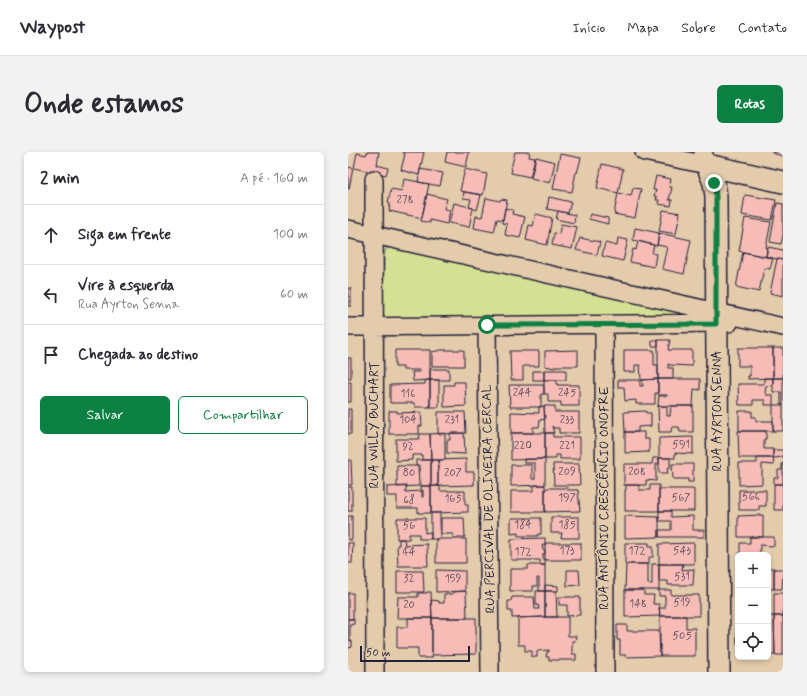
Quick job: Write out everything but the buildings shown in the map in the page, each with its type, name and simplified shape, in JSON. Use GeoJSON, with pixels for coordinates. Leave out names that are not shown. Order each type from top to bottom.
{"type":"FeatureCollection","features":[{"type":"Feature","properties":{"kind":"street"},"geometry":{"type":"LineString","coordinates":[[644,152],[705,159],[783,182]]}},
{"type":"Feature","properties":{"kind":"street","name":"RUA AYRTON SENNA"},"geometry":{"type":"LineString","coordinates":[[705,159],[714,183],[716,196],[719,672]]}},
{"type":"Feature","properties":{"kind":"street","name":"RUA WILLY BUCHART"},"geometry":{"type":"LineString","coordinates":[[374,178],[375,672]]}},
{"type":"Feature","properties":{"kind":"street"},"geometry":{"type":"LineString","coordinates":[[348,229],[374,234],[716,318],[765,323],[783,327]]}},
{"type":"Feature","properties":{"kind":"street"},"geometry":{"type":"LineString","coordinates":[[348,327],[604,324],[716,318]]}},
{"type":"Feature","properties":{"kind":"street","name":"RUA ANTÔNIO CRESCÊNCIO ONOFRE"},"geometry":{"type":"LineString","coordinates":[[604,324],[605,672]]}},
{"type":"Feature","properties":{"kind":"street","name":"RUA PERCIVAL DE OLIVEIRA CERCAL"},"geometry":{"type":"LineString","coordinates":[[487,325],[490,672]]}},
{"type":"Feature","properties":{"kind":"green space"},"geometry":{"type":"Polygon","coordinates":[[[393,246],[702,316],[387,320],[383,313],[384,256],[386,249],[393,246]]]}},
{"type":"Feature","properties":{"kind":"route"},"geometry":{"type":"LineString","coordinates":[[487,325],[716,324],[716,196],[714,183]]}}]}
